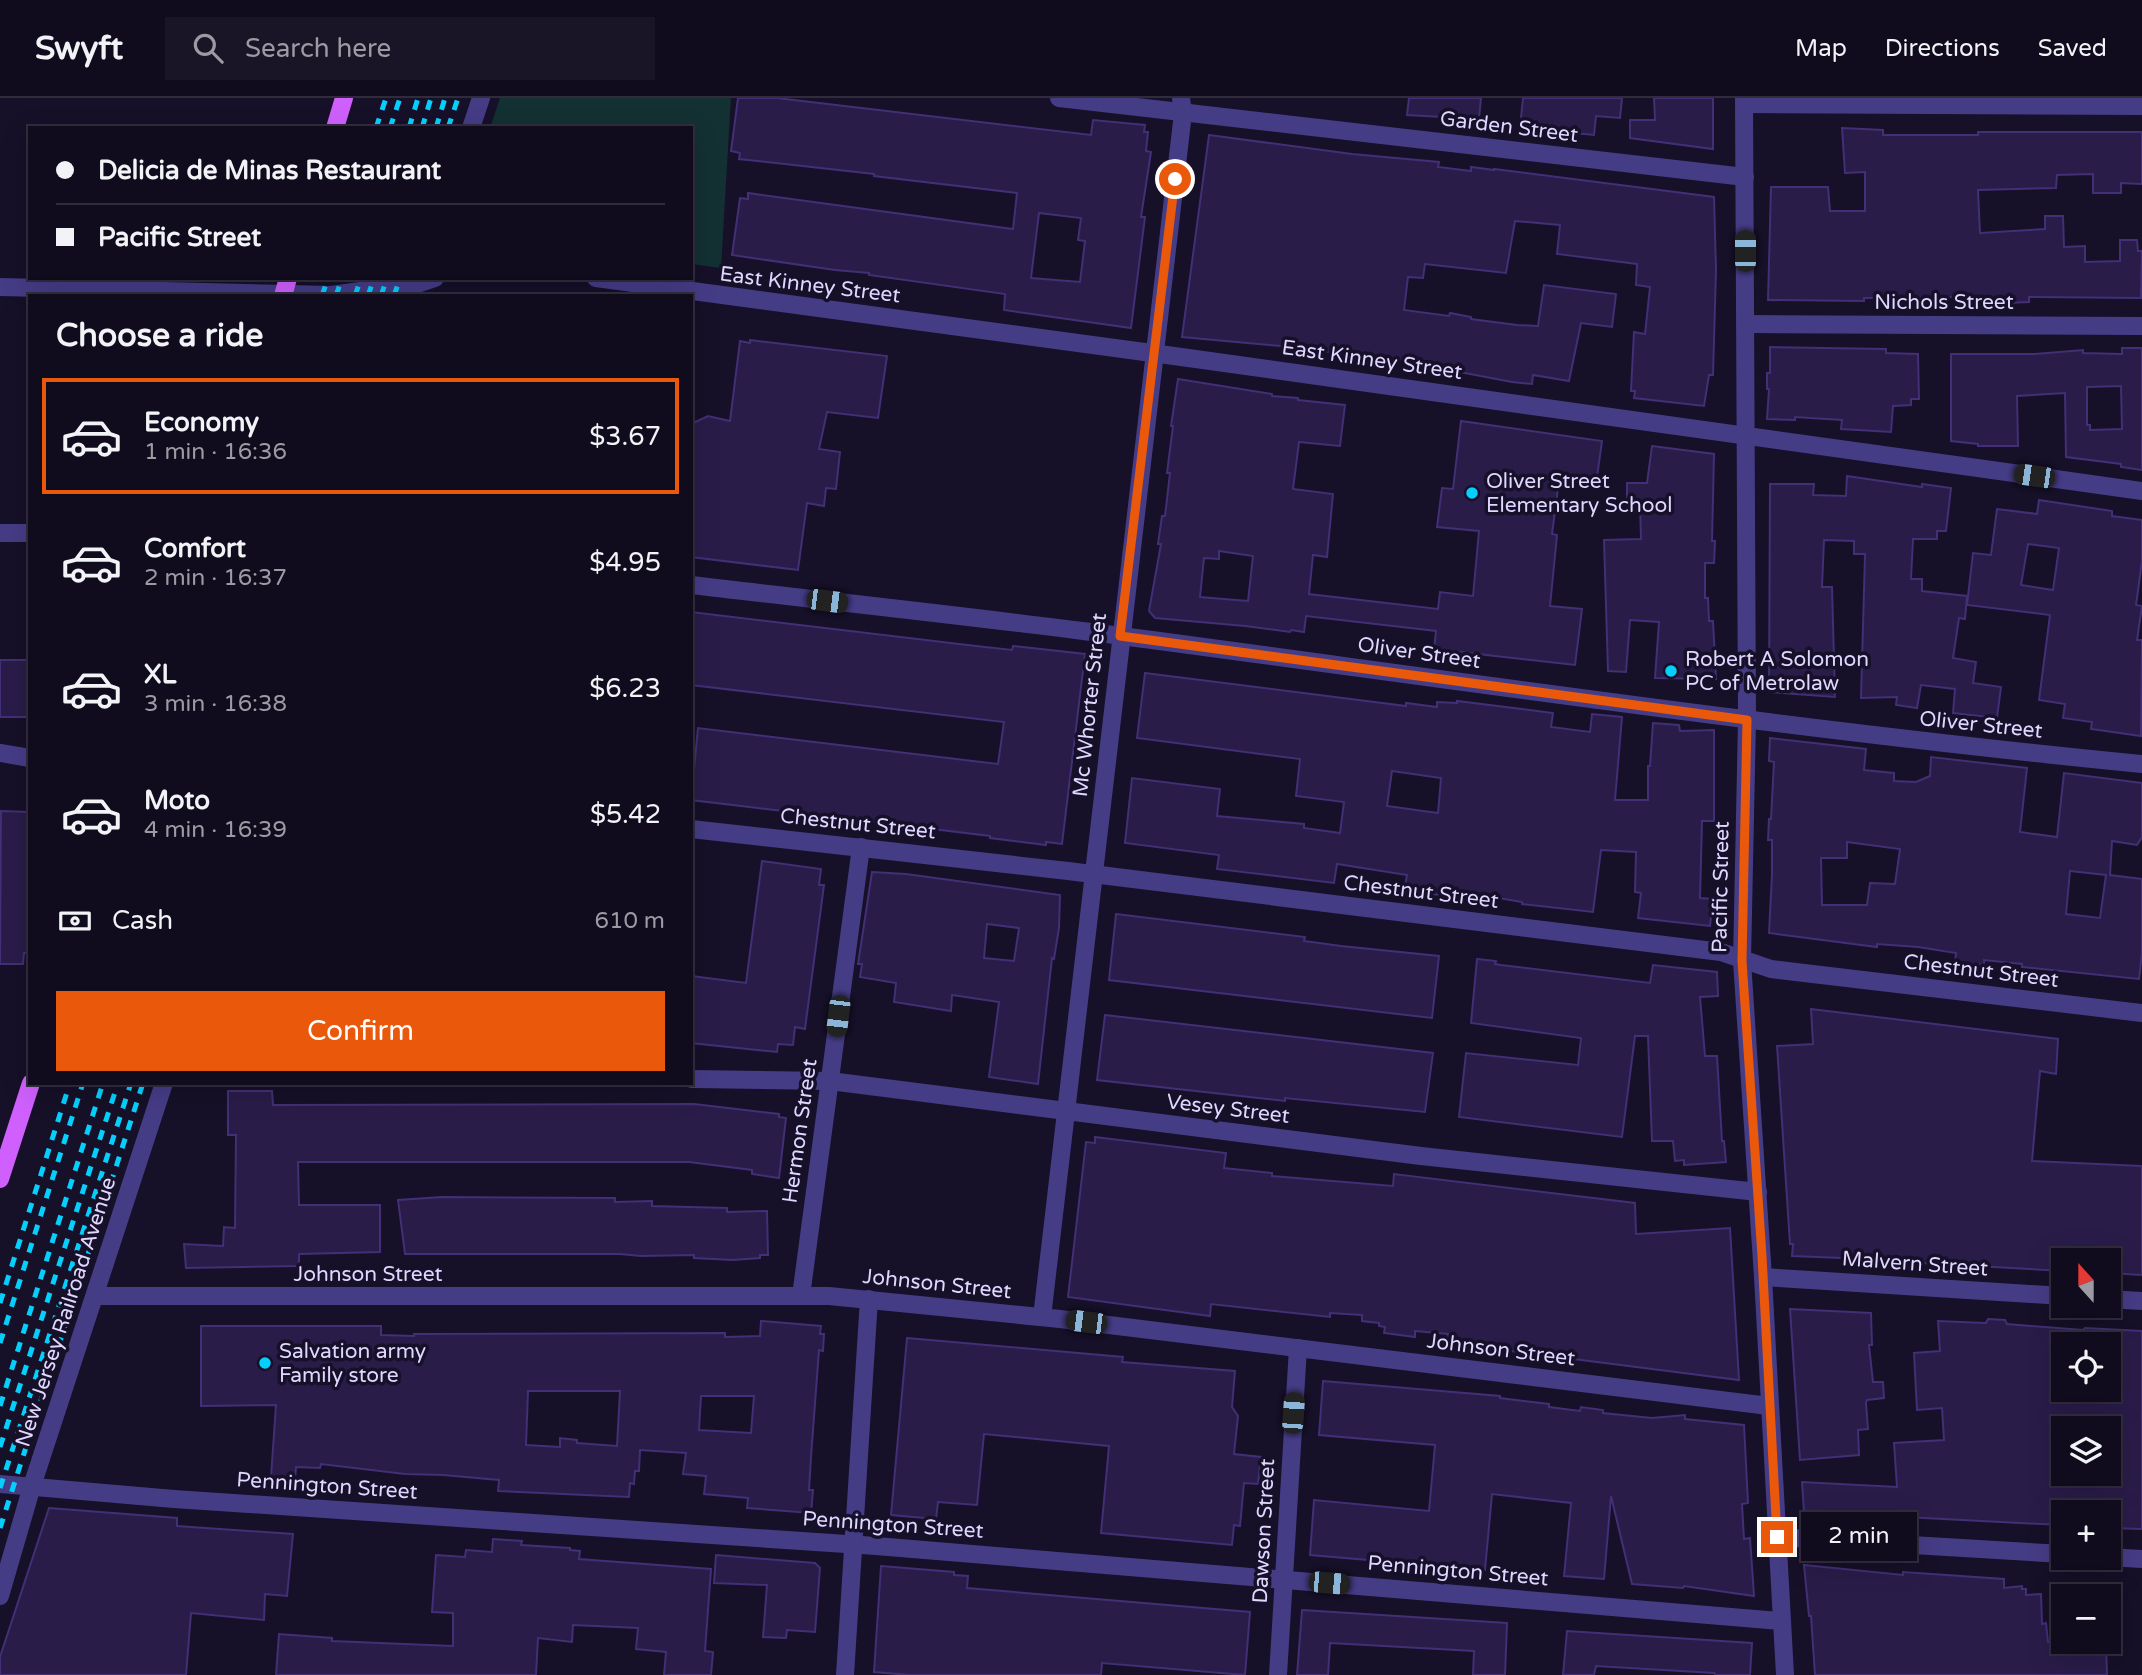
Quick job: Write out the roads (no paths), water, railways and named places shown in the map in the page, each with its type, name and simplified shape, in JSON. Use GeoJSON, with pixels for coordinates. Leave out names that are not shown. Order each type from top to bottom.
{"type":"FeatureCollection","features":[{"type":"Feature","properties":{"kind":"main road"},"geometry":{"type":"LineString","coordinates":[[336,126],[344,98]]}},
{"type":"Feature","properties":{"kind":"main road"},"geometry":{"type":"LineString","coordinates":[[0,1179],[30,1085]]}},
{"type":"Feature","properties":{"kind":"street"},"geometry":{"type":"LineString","coordinates":[[472,126],[481,98]]}},
{"type":"Feature","properties":{"kind":"street","name":"Garden Street"},"geometry":{"type":"LineString","coordinates":[[1059,98],[1182,106],[1745,177]]}},
{"type":"Feature","properties":{"kind":"street"},"geometry":{"type":"LineString","coordinates":[[1744,101],[2142,106]]}},
{"type":"Feature","properties":{"kind":"street","name":"Pacific Street"},"geometry":{"type":"LineString","coordinates":[[1744,101],[1747,720],[1742,961],[1758,1192],[1784,1675]]}},
{"type":"Feature","properties":{"kind":"street","name":"Mc Whorter Street"},"geometry":{"type":"LineString","coordinates":[[1042,1317],[1182,106]]}},
{"type":"Feature","properties":{"kind":"street","name":"East Kinney Street"},"geometry":{"type":"LineString","coordinates":[[611,280],[2142,491]]}},
{"type":"Feature","properties":{"kind":"street"},"geometry":{"type":"LineString","coordinates":[[339,294],[423,284]]}},
{"type":"Feature","properties":{"kind":"street"},"geometry":{"type":"LineString","coordinates":[[0,287],[285,289],[323,294]]}},
{"type":"Feature","properties":{"kind":"street","name":"Nichols Street"},"geometry":{"type":"LineString","coordinates":[[1745,324],[2142,326]]}},
{"type":"Feature","properties":{"kind":"street"},"geometry":{"type":"LineString","coordinates":[[0,533],[28,533]]}},
{"type":"Feature","properties":{"kind":"street","name":"Oliver Street"},"geometry":{"type":"LineString","coordinates":[[693,585],[1120,636],[1747,720],[1978,748],[2142,764]]}},
{"type":"Feature","properties":{"kind":"street"},"geometry":{"type":"LineString","coordinates":[[0,753],[28,758]]}},
{"type":"Feature","properties":{"kind":"street","name":"Chestnut Street"},"geometry":{"type":"LineString","coordinates":[[693,829],[1094,874],[1721,952],[1767,969],[2142,1013]]}},
{"type":"Feature","properties":{"kind":"street","name":"Hermon Street"},"geometry":{"type":"LineString","coordinates":[[801,1296],[861,847]]}},
{"type":"Feature","properties":{"kind":"street","name":"Vesey Street"},"geometry":{"type":"LineString","coordinates":[[693,1079],[830,1081],[1421,1156],[1758,1192]]}},
{"type":"Feature","properties":{"kind":"street","name":"New Jersey Railroad Avenue"},"geometry":{"type":"LineString","coordinates":[[0,1595],[163,1085]]}},
{"type":"Feature","properties":{"kind":"street","name":"Malvern Street"},"geometry":{"type":"LineString","coordinates":[[1763,1277],[2051,1295]]}},
{"type":"Feature","properties":{"kind":"street","name":"Johnson Street"},"geometry":{"type":"LineString","coordinates":[[95,1296],[801,1296],[869,1299],[1042,1317],[1769,1406]]}},
{"type":"Feature","properties":{"kind":"street"},"geometry":{"type":"LineString","coordinates":[[845,1675],[869,1299]]}},
{"type":"Feature","properties":{"kind":"street"},"geometry":{"type":"LineString","coordinates":[[2121,1300],[2142,1301]]}},
{"type":"Feature","properties":{"kind":"street","name":"Dawson Street"},"geometry":{"type":"LineString","coordinates":[[1278,1675],[1298,1348]]}},
{"type":"Feature","properties":{"kind":"street","name":"Pennington Street"},"geometry":{"type":"LineString","coordinates":[[0,1484],[174,1499],[855,1545],[1781,1621]]}},
{"type":"Feature","properties":{"kind":"street"},"geometry":{"type":"LineString","coordinates":[[1777,1537],[2051,1553]]}},
{"type":"Feature","properties":{"kind":"street"},"geometry":{"type":"LineString","coordinates":[[2121,1558],[2142,1559]]}},
{"type":"Feature","properties":{"kind":"railway"},"geometry":{"type":"LineString","coordinates":[[377,126],[386,98]]}},
{"type":"Feature","properties":{"kind":"railway"},"geometry":{"type":"LineString","coordinates":[[391,126],[400,98]]}},
{"type":"Feature","properties":{"kind":"railway"},"geometry":{"type":"LineString","coordinates":[[410,126],[418,98]]}},
{"type":"Feature","properties":{"kind":"railway"},"geometry":{"type":"LineString","coordinates":[[423,126],[431,98]]}},
{"type":"Feature","properties":{"kind":"railway"},"geometry":{"type":"LineString","coordinates":[[437,126],[445,98]]}},
{"type":"Feature","properties":{"kind":"railway"},"geometry":{"type":"LineString","coordinates":[[449,126],[458,98]]}},
{"type":"Feature","properties":{"kind":"railway"},"geometry":{"type":"LineString","coordinates":[[323,294],[327,280]]}},
{"type":"Feature","properties":{"kind":"railway"},"geometry":{"type":"LineString","coordinates":[[337,294],[341,280]]}},
{"type":"Feature","properties":{"kind":"railway"},"geometry":{"type":"LineString","coordinates":[[356,294],[360,280]]}},
{"type":"Feature","properties":{"kind":"railway"},"geometry":{"type":"LineString","coordinates":[[369,294],[373,280]]}},
{"type":"Feature","properties":{"kind":"railway"},"geometry":{"type":"LineString","coordinates":[[382,294],[386,280]]}},
{"type":"Feature","properties":{"kind":"railway"},"geometry":{"type":"LineString","coordinates":[[395,294],[399,280]]}},
{"type":"Feature","properties":{"kind":"railway"},"geometry":{"type":"LineString","coordinates":[[0,1303],[69,1085]]}},
{"type":"Feature","properties":{"kind":"railway"},"geometry":{"type":"LineString","coordinates":[[0,1343],[82,1085]]}},
{"type":"Feature","properties":{"kind":"railway"},"geometry":{"type":"LineString","coordinates":[[0,1406],[102,1085]]}},
{"type":"Feature","properties":{"kind":"railway"},"geometry":{"type":"LineString","coordinates":[[0,1447],[117,1085]]}},
{"type":"Feature","properties":{"kind":"railway"},"geometry":{"type":"LineString","coordinates":[[0,1488],[130,1085]]}},
{"type":"Feature","properties":{"kind":"railway"},"geometry":{"type":"LineString","coordinates":[[0,1528],[142,1085]]}},
{"type":"Feature","properties":{"kind":"place","name":"Oliver Street Elementary School"},"geometry":{"type":"Point","coordinates":[1472,493]}},
{"type":"Feature","properties":{"kind":"place","name":"Robert A Solomon PC of Metrolaw"},"geometry":{"type":"Point","coordinates":[1671,671]}},
{"type":"Feature","properties":{"kind":"place","name":"Salvation army Family store"},"geometry":{"type":"Point","coordinates":[265,1363]}}]}
